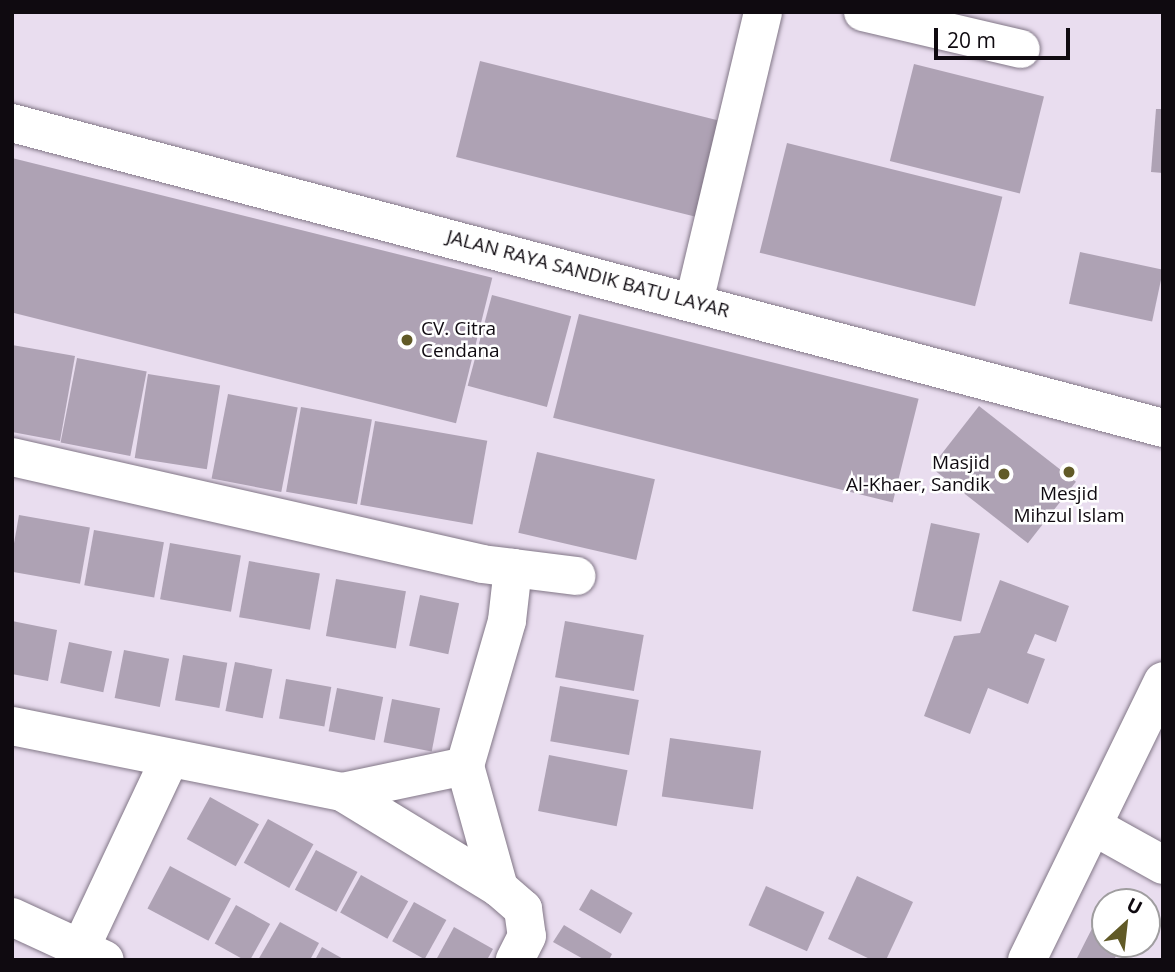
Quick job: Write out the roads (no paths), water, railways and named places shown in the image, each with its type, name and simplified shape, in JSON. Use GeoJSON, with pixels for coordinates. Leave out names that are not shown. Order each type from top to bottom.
{"type":"FeatureCollection","features":[{"type":"Feature","properties":{"kind":"street"},"geometry":{"type":"LineString","coordinates":[[694,302],[763,12]]}},
{"type":"Feature","properties":{"kind":"street"},"geometry":{"type":"LineString","coordinates":[[863,12],[1021,49]]}},
{"type":"Feature","properties":{"kind":"street","name":"JALAN RAYA SANDIK BATU LAYAR"},"geometry":{"type":"LineString","coordinates":[[12,123],[1163,428]]}},
{"type":"Feature","properties":{"kind":"street"},"geometry":{"type":"LineString","coordinates":[[12,457],[482,564],[576,576]]}},
{"type":"Feature","properties":{"kind":"street"},"geometry":{"type":"LineString","coordinates":[[499,888],[465,766],[507,621],[513,568]]}},
{"type":"Feature","properties":{"kind":"street"},"geometry":{"type":"LineString","coordinates":[[1027,960],[1163,681]]}},
{"type":"Feature","properties":{"kind":"street"},"geometry":{"type":"LineString","coordinates":[[12,726],[342,792],[499,888],[523,909],[527,936],[514,960]]}},
{"type":"Feature","properties":{"kind":"street"},"geometry":{"type":"LineString","coordinates":[[12,917],[87,956],[170,758]]}},
{"type":"Feature","properties":{"kind":"street"},"geometry":{"type":"LineString","coordinates":[[342,792],[465,766]]}},
{"type":"Feature","properties":{"kind":"street"},"geometry":{"type":"LineString","coordinates":[[1093,826],[1163,865]]}},
{"type":"Feature","properties":{"kind":"place","name":"CV. Citra Cendana"},"geometry":{"type":"Point","coordinates":[407,340]}},
{"type":"Feature","properties":{"kind":"place","name":"Mesjid Mihzul Islam"},"geometry":{"type":"Point","coordinates":[1069,472]}},
{"type":"Feature","properties":{"kind":"place","name":"Masjid Al-Khaer, Sandik"},"geometry":{"type":"Point","coordinates":[1004,474]}}]}
